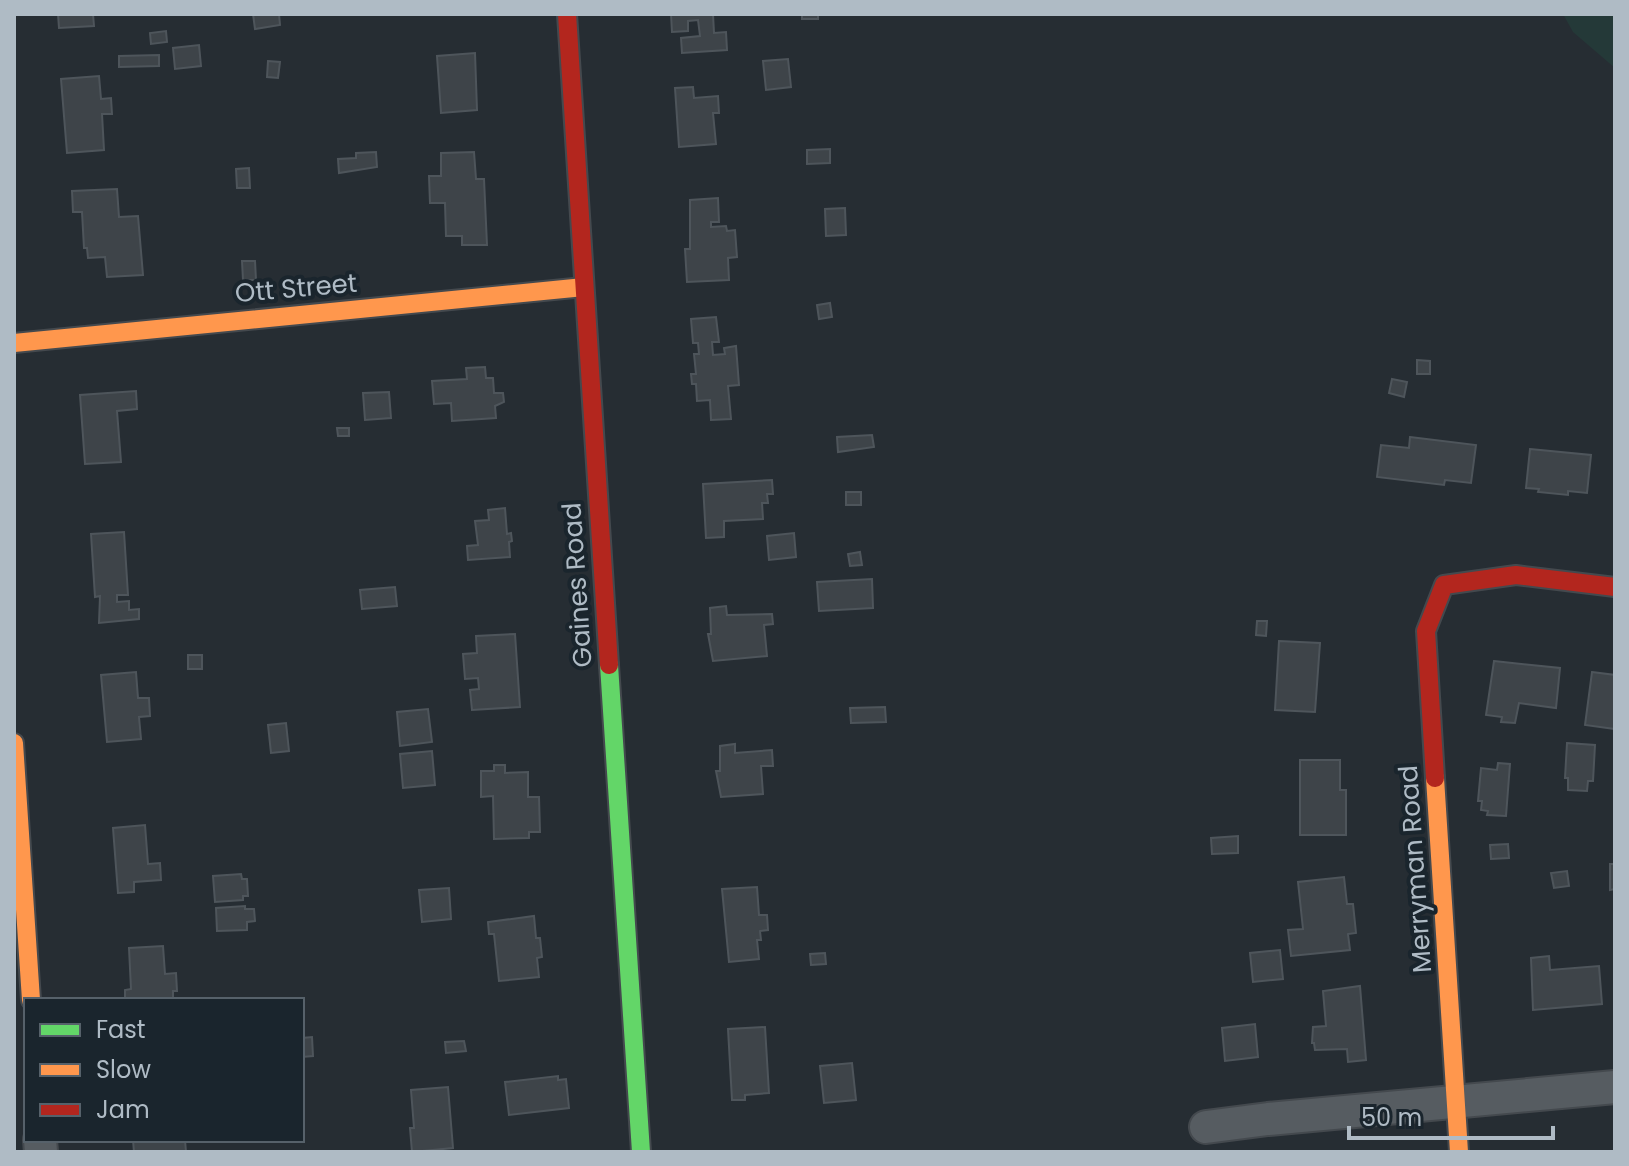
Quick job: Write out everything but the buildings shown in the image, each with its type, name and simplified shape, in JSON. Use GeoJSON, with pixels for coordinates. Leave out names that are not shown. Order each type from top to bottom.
{"type":"FeatureCollection","features":[{"type":"Feature","properties":{"kind":"street","name":"Gaines Road"},"geometry":{"type":"LineString","coordinates":[[567,14],[641,1152]]}},
{"type":"Feature","properties":{"kind":"street","name":"Ott Street"},"geometry":{"type":"LineString","coordinates":[[14,343],[584,287]]}},
{"type":"Feature","properties":{"kind":"street","name":"Merryman Road"},"geometry":{"type":"LineString","coordinates":[[1459,1152],[1426,631],[1444,585],[1516,575],[1615,587]]}},
{"type":"Feature","properties":{"kind":"street"},"geometry":{"type":"LineString","coordinates":[[14,743],[31,998]]}},
{"type":"Feature","properties":{"kind":"street"},"geometry":{"type":"LineString","coordinates":[[1206,1127],[1615,1087]]}},
{"type":"Feature","properties":{"kind":"green space"},"geometry":{"type":"Polygon","coordinates":[[[1563,14],[1615,14],[1615,68],[1573,32],[1563,14]]]}},
{"type":"Feature","properties":{"kind":"traffic: fast"},"geometry":{"type":"LineString","coordinates":[[609,665],[641,1152]]}},
{"type":"Feature","properties":{"kind":"traffic: slow"},"geometry":{"type":"LineString","coordinates":[[14,343],[584,287]]}},
{"type":"Feature","properties":{"kind":"traffic: slow"},"geometry":{"type":"LineString","coordinates":[[14,743],[31,998]]}},
{"type":"Feature","properties":{"kind":"traffic: slow"},"geometry":{"type":"LineString","coordinates":[[1435,778],[1459,1152]]}},
{"type":"Feature","properties":{"kind":"traffic: jam"},"geometry":{"type":"LineString","coordinates":[[567,14],[609,665]]}},
{"type":"Feature","properties":{"kind":"traffic: jam"},"geometry":{"type":"LineString","coordinates":[[1435,778],[1426,631],[1444,585],[1516,575],[1615,587]]}}]}
